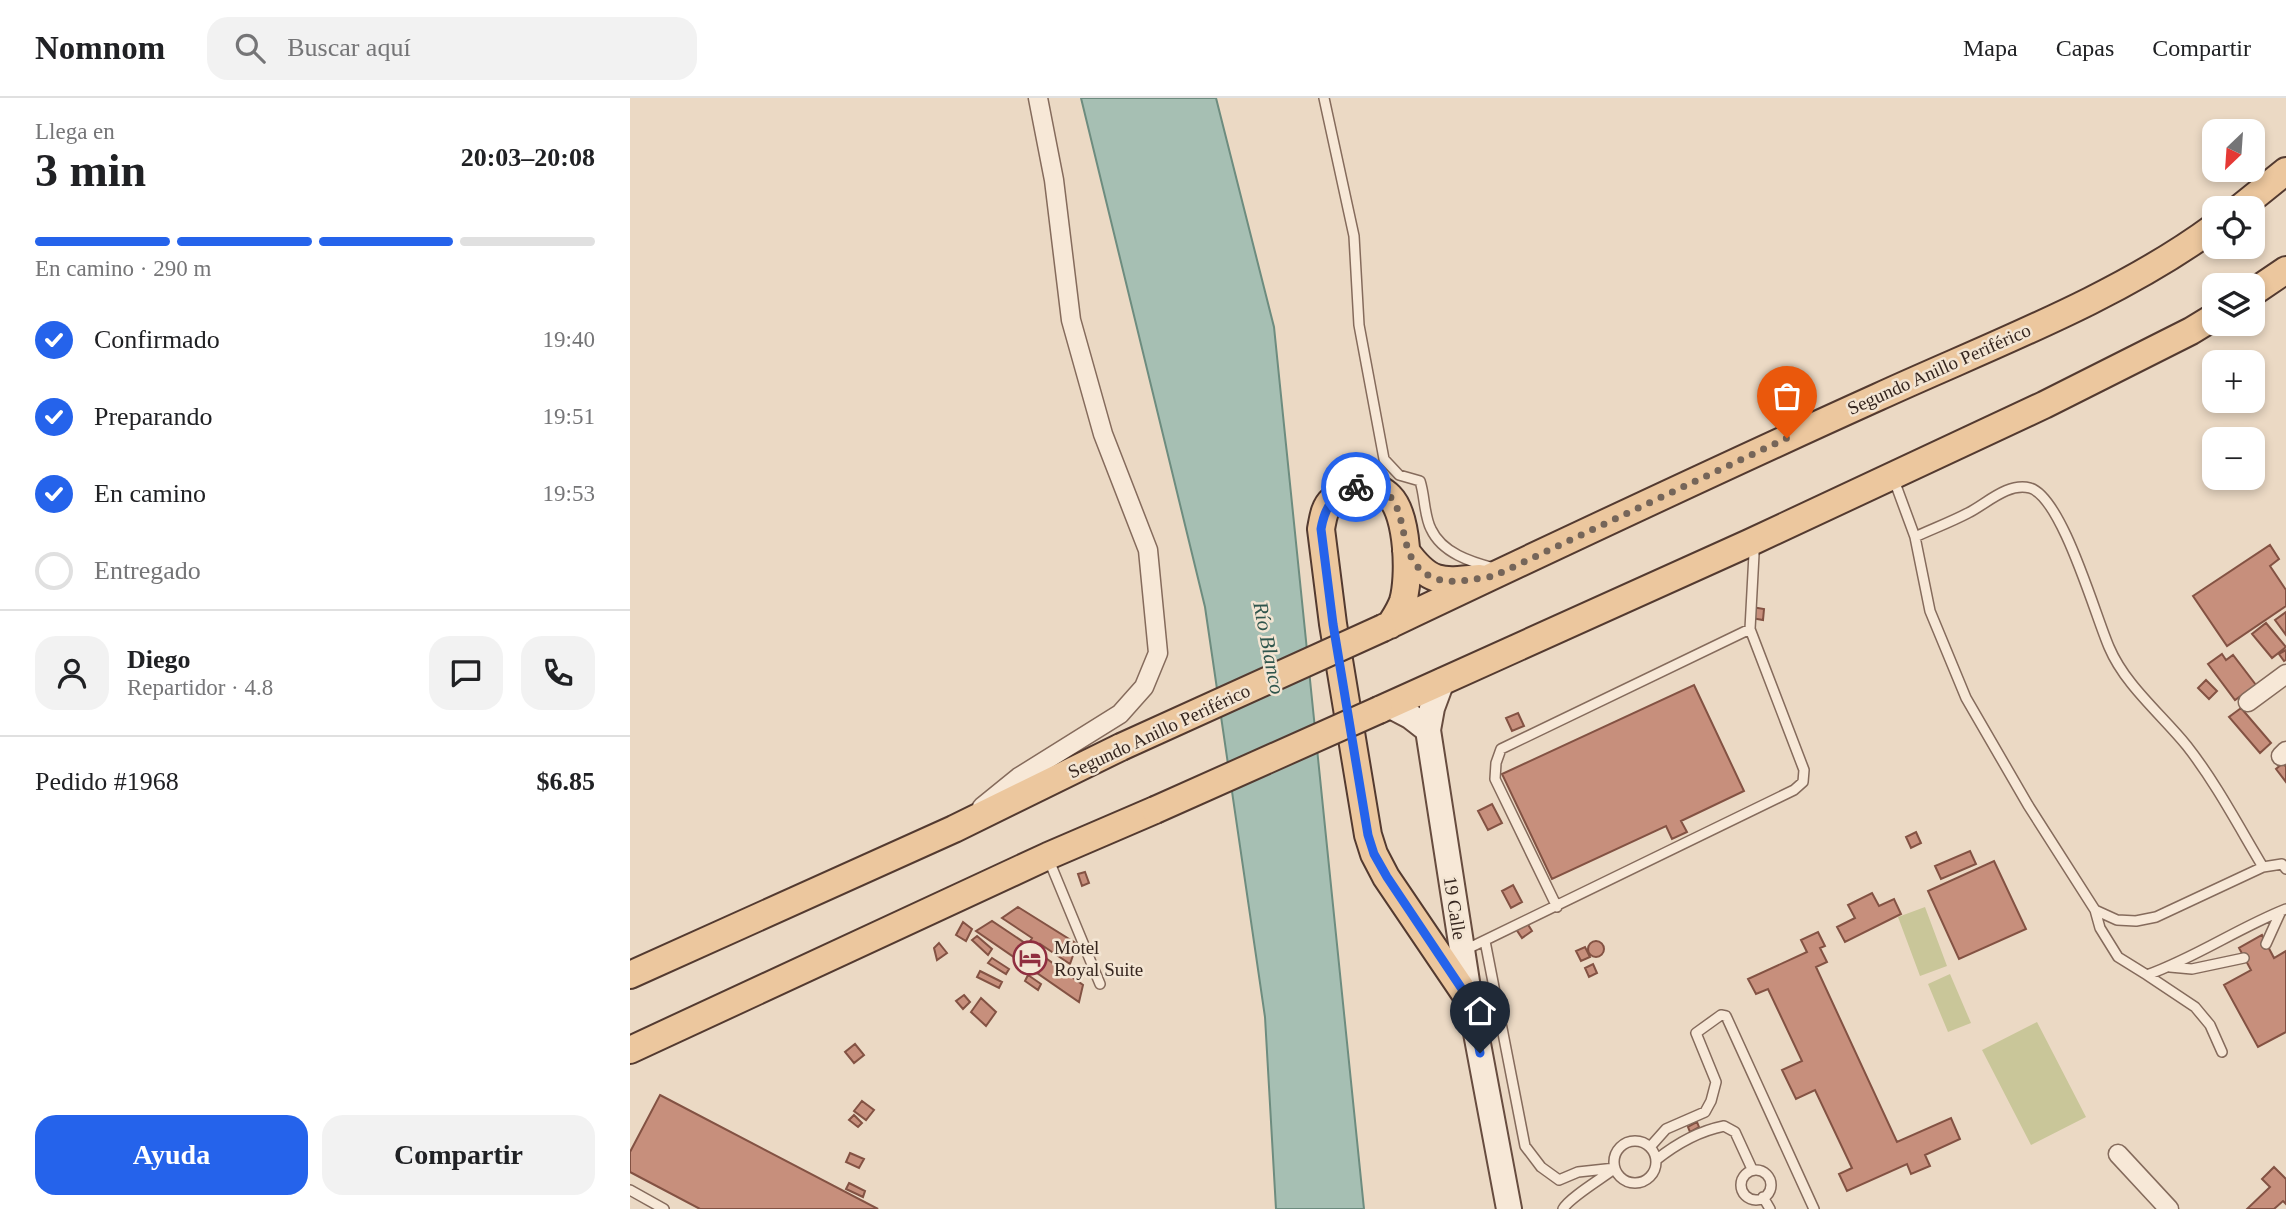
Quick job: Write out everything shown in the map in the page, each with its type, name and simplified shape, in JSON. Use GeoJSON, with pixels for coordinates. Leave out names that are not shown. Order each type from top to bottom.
{"type":"FeatureCollection","features":[{"type":"Feature","properties":{"kind":"main road"},"geometry":{"type":"LineString","coordinates":[[2255,196],[2286,171]]}},
{"type":"Feature","properties":{"kind":"main road","name":"Segundo Anillo Periférico"},"geometry":{"type":"LineString","coordinates":[[630,975],[954,829],[1121,747],[1387,627],[1714,471],[2106,293],[2202,236]]}},
{"type":"Feature","properties":{"kind":"main road"},"geometry":{"type":"LineString","coordinates":[[2265,284],[2286,270]]}},
{"type":"Feature","properties":{"kind":"main road"},"geometry":{"type":"LineString","coordinates":[[630,1050],[1048,856],[1749,543],[2044,405],[2202,324]]}},
{"type":"Feature","properties":{"kind":"main road"},"geometry":{"type":"LineString","coordinates":[[1387,627],[1404,599],[1406,551],[1401,513],[1392,498],[1383,491],[1371,487],[1357,487],[1343,491],[1331,500],[1323,514],[1321,541],[1368,835],[1374,854],[1387,877],[1470,1001]]}},
{"type":"Feature","properties":{"kind":"main road"},"geometry":{"type":"LineString","coordinates":[[1406,551],[1419,568],[1438,579],[1455,581],[1499,574]]}},
{"type":"Feature","properties":{"kind":"main road","name":"19 Calle"},"geometry":{"type":"LineString","coordinates":[[1442,681],[1432,708],[1428,730],[1470,1001],[1509,1209]]}},
{"type":"Feature","properties":{"kind":"main road"},"geometry":{"type":"LineString","coordinates":[[1384,708],[1410,716],[1428,730]]}},
{"type":"Feature","properties":{"kind":"street"},"geometry":{"type":"LineString","coordinates":[[954,829],[1019,777],[1120,714],[1144,687],[1158,653],[1147,550],[1103,434],[1072,320],[1055,180],[1038,98]]}},
{"type":"Feature","properties":{"kind":"street"},"geometry":{"type":"LineString","coordinates":[[2248,702],[2286,674]]}},
{"type":"Feature","properties":{"kind":"street"},"geometry":{"type":"LineString","coordinates":[[2118,1154],[2169,1209]]}},
{"type":"Feature","properties":{"kind":"lane"},"geometry":{"type":"LineString","coordinates":[[1324,98],[1353,236],[1359,325],[1384,459],[1399,475],[1420,481],[1430,529],[1445,548],[1499,574]]}},
{"type":"Feature","properties":{"kind":"lane"},"geometry":{"type":"LineString","coordinates":[[1892,475],[1915,537],[1930,611],[1966,698],[2028,805],[2095,910],[2100,928],[2118,957],[2195,1007],[2210,1025],[2221,1052]]}},
{"type":"Feature","properties":{"kind":"lane"},"geometry":{"type":"LineString","coordinates":[[1915,537],[1970,513],[2014,488],[2034,489],[2043,495],[2068,541],[2119,667],[2203,769],[2263,867]]}},
{"type":"Feature","properties":{"kind":"lane"},"geometry":{"type":"LineString","coordinates":[[1462,951],[1781,796],[1803,782],[1804,769],[1750,629],[1754,554],[1749,543]]}},
{"type":"Feature","properties":{"kind":"lane"},"geometry":{"type":"LineString","coordinates":[[1557,907],[1495,779],[1501,749],[1750,629]]}},
{"type":"Feature","properties":{"kind":"lane"},"geometry":{"type":"LineString","coordinates":[[1048,856],[1100,984]]}},
{"type":"Feature","properties":{"kind":"lane"},"geometry":{"type":"LineString","coordinates":[[2095,910],[2117,920],[2136,921],[2156,917],[2263,867],[2282,864],[2286,869]]}},
{"type":"Feature","properties":{"kind":"lane"},"geometry":{"type":"LineString","coordinates":[[2147,975],[2283,910]]}},
{"type":"Feature","properties":{"kind":"lane"},"geometry":{"type":"LineString","coordinates":[[2266,944],[2283,910]]}},
{"type":"Feature","properties":{"kind":"lane"},"geometry":{"type":"LineString","coordinates":[[1485,941],[1525,1146],[1541,1167],[1559,1180],[1578,1172],[1615,1168]]}},
{"type":"Feature","properties":{"kind":"lane"},"geometry":{"type":"LineString","coordinates":[[2168,967],[2192,969],[2244,958]]}},
{"type":"Feature","properties":{"kind":"lane"},"geometry":{"type":"LineString","coordinates":[[1650,1147],[1666,1129],[1705,1112],[1712,1101],[1716,1082],[1696,1033],[1721,1015],[1726,1016],[1814,1209]]}},
{"type":"Feature","properties":{"kind":"lane"},"geometry":{"type":"LineString","coordinates":[[1656,1160],[1650,1147],[1637,1141],[1624,1143],[1615,1154],[1615,1168],[1623,1179],[1641,1182],[1653,1172],[1656,1160],[1673,1146],[1724,1126],[1735,1132],[1752,1169]]}},
{"type":"Feature","properties":{"kind":"lane"},"geometry":{"type":"LineString","coordinates":[[1563,1209],[1567,1201],[1615,1168]]}},
{"type":"Feature","properties":{"kind":"lane"},"geometry":{"type":"LineString","coordinates":[[1752,1169],[1765,1172],[1769,1177],[1770,1190],[1763,1197],[1754,1200],[1747,1197],[1741,1189],[1742,1178],[1752,1169]]}},
{"type":"Feature","properties":{"kind":"lane"},"geometry":{"type":"LineString","coordinates":[[630,1190],[664,1209]]}},
{"type":"Feature","properties":{"kind":"lane"},"geometry":{"type":"LineString","coordinates":[[1763,1197],[1770,1209]]}},
{"type":"Feature","properties":{"kind":"shaded area"},"geometry":{"type":"Polygon","coordinates":[[[1925,907],[1947,966],[1920,976],[1898,917],[1925,907]]]}},
{"type":"Feature","properties":{"kind":"shaded area"},"geometry":{"type":"Polygon","coordinates":[[[1950,974],[1971,1023],[1948,1032],[1928,984],[1950,974]]]}},
{"type":"Feature","properties":{"kind":"shaded area"},"geometry":{"type":"Polygon","coordinates":[[[2037,1022],[2086,1117],[2031,1145],[1982,1050],[2037,1022]]]}},
{"type":"Feature","properties":{"kind":"water","name":"Río Blanco"},"geometry":{"type":"Polygon","coordinates":[[[1081,98],[1216,98],[1274,327],[1364,1209],[1276,1209],[1265,1017],[1205,607],[1081,98]]]}},
{"type":"Feature","properties":{"kind":"building"},"geometry":{"type":"Polygon","coordinates":[[[2270,545],[2279,559],[2270,566],[2286,590],[2286,606],[2227,646],[2193,596],[2270,545]]]}},
{"type":"Feature","properties":{"kind":"building"},"geometry":{"type":"Polygon","coordinates":[[[1752,607],[1764,609],[1763,620],[1751,618],[1752,607]]]}},
{"type":"Feature","properties":{"kind":"building"},"geometry":{"type":"Polygon","coordinates":[[[2286,612],[2286,635],[2275,620],[2286,612]]]}},
{"type":"Feature","properties":{"kind":"building"},"geometry":{"type":"Polygon","coordinates":[[[2266,623],[2286,647],[2272,658],[2252,634],[2266,623]]]}},
{"type":"Feature","properties":{"kind":"building"},"geometry":{"type":"Polygon","coordinates":[[[2286,650],[2286,660],[2284,661],[2279,654],[2286,650]]]}},
{"type":"Feature","properties":{"kind":"building"},"geometry":{"type":"Polygon","coordinates":[[[2222,654],[2226,660],[2233,655],[2256,685],[2235,700],[2208,664],[2222,654]]]}},
{"type":"Feature","properties":{"kind":"building"},"geometry":{"type":"Polygon","coordinates":[[[2206,680],[2217,691],[2209,699],[2198,688],[2206,680]]]}},
{"type":"Feature","properties":{"kind":"building"},"geometry":{"type":"Polygon","coordinates":[[[1694,685],[1744,791],[1681,821],[1687,832],[1672,839],[1666,826],[1552,879],[1502,774],[1694,685]]]}},
{"type":"Feature","properties":{"kind":"building"},"geometry":{"type":"Polygon","coordinates":[[[2241,708],[2271,743],[2260,753],[2229,717],[2241,708]]]}},
{"type":"Feature","properties":{"kind":"building"},"geometry":{"type":"Polygon","coordinates":[[[1518,713],[1524,726],[1512,731],[1506,718],[1518,713]]]}},
{"type":"Feature","properties":{"kind":"building"},"geometry":{"type":"Polygon","coordinates":[[[2283,763],[2286,767],[2286,782],[2276,769],[2283,763]]]}},
{"type":"Feature","properties":{"kind":"building"},"geometry":{"type":"Polygon","coordinates":[[[1492,804],[1502,823],[1488,830],[1478,811],[1492,804]]]}},
{"type":"Feature","properties":{"kind":"building"},"geometry":{"type":"Polygon","coordinates":[[[1916,832],[1921,843],[1911,848],[1906,837],[1916,832]]]}},
{"type":"Feature","properties":{"kind":"building"},"geometry":{"type":"Polygon","coordinates":[[[1970,851],[1976,864],[1941,879],[1935,866],[1970,851]]]}},
{"type":"Feature","properties":{"kind":"building"},"geometry":{"type":"Polygon","coordinates":[[[1994,861],[2026,929],[1959,959],[1928,891],[1994,861]]]}},
{"type":"Feature","properties":{"kind":"building"},"geometry":{"type":"Polygon","coordinates":[[[1085,872],[1089,883],[1082,886],[1078,874],[1085,872]]]}},
{"type":"Feature","properties":{"kind":"building"},"geometry":{"type":"Polygon","coordinates":[[[1513,885],[1522,902],[1511,908],[1502,891],[1513,885]]]}},
{"type":"Feature","properties":{"kind":"building"},"geometry":{"type":"Polygon","coordinates":[[[1872,893],[1879,906],[1894,899],[1901,914],[1845,942],[1837,927],[1855,918],[1848,905],[1872,893]]]}},
{"type":"Feature","properties":{"kind":"building","name":"Motel Royal Suite"},"geometry":{"type":"Polygon","coordinates":[[[1018,907],[1077,944],[1070,964],[1040,944],[1036,951],[1083,985],[1079,1002],[976,931],[992,921],[1028,945],[1032,938],[1002,918],[1018,907]]]}},
{"type":"Feature","properties":{"kind":"building"},"geometry":{"type":"Polygon","coordinates":[[[963,922],[972,929],[966,941],[956,935],[963,922]]]}},
{"type":"Feature","properties":{"kind":"building"},"geometry":{"type":"Polygon","coordinates":[[[1527,923],[1532,931],[1522,938],[1516,929],[1527,923]]]}},
{"type":"Feature","properties":{"kind":"building"},"geometry":{"type":"Polygon","coordinates":[[[1818,932],[1825,946],[1820,948],[1827,962],[1816,967],[1897,1142],[1951,1118],[1960,1139],[1925,1155],[1930,1166],[1911,1174],[1907,1164],[1847,1191],[1839,1174],[1852,1168],[1815,1090],[1796,1099],[1782,1070],[1802,1061],[1768,989],[1756,994],[1748,979],[1807,952],[1801,940],[1818,932]]]}},
{"type":"Feature","properties":{"kind":"building"},"geometry":{"type":"Polygon","coordinates":[[[2262,935],[2274,958],[2286,951],[2286,1032],[2258,1047],[2224,985],[2251,970],[2239,948],[2262,935]]]}},
{"type":"Feature","properties":{"kind":"building"},"geometry":{"type":"Polygon","coordinates":[[[977,936],[992,949],[988,955],[972,940],[977,936]]]}},
{"type":"Feature","properties":{"kind":"building"},"geometry":{"type":"Polygon","coordinates":[[[1593,941],[1599,941],[1604,949],[1602,955],[1593,957],[1588,952],[1588,946],[1593,941]]]}},
{"type":"Feature","properties":{"kind":"building"},"geometry":{"type":"Polygon","coordinates":[[[939,943],[947,953],[937,960],[934,948],[939,943]]]}},
{"type":"Feature","properties":{"kind":"building"},"geometry":{"type":"Polygon","coordinates":[[[1585,947],[1590,957],[1581,961],[1576,951],[1585,947]]]}},
{"type":"Feature","properties":{"kind":"building"},"geometry":{"type":"Polygon","coordinates":[[[992,958],[1009,969],[1006,974],[988,963],[992,958]]]}},
{"type":"Feature","properties":{"kind":"building"},"geometry":{"type":"Polygon","coordinates":[[[1593,964],[1597,973],[1589,977],[1585,968],[1593,964]]]}},
{"type":"Feature","properties":{"kind":"building"},"geometry":{"type":"Polygon","coordinates":[[[980,971],[1002,982],[999,988],[977,977],[980,971]]]}},
{"type":"Feature","properties":{"kind":"building"},"geometry":{"type":"Polygon","coordinates":[[[1028,975],[1041,984],[1038,990],[1025,981],[1028,975]]]}},
{"type":"Feature","properties":{"kind":"building"},"geometry":{"type":"Polygon","coordinates":[[[964,995],[970,1002],[963,1009],[956,1001],[964,995]]]}},
{"type":"Feature","properties":{"kind":"building"},"geometry":{"type":"Polygon","coordinates":[[[981,998],[996,1012],[986,1026],[971,1012],[981,998]]]}},
{"type":"Feature","properties":{"kind":"building"},"geometry":{"type":"Polygon","coordinates":[[[855,1044],[864,1055],[854,1063],[845,1052],[855,1044]]]}},
{"type":"Feature","properties":{"kind":"building"},"geometry":{"type":"Polygon","coordinates":[[[660,1095],[878,1209],[700,1209],[630,1172],[630,1152],[660,1095]]]}},
{"type":"Feature","properties":{"kind":"building"},"geometry":{"type":"Polygon","coordinates":[[[862,1101],[874,1110],[866,1120],[854,1111],[862,1101]]]}},
{"type":"Feature","properties":{"kind":"building"},"geometry":{"type":"Polygon","coordinates":[[[854,1115],[862,1123],[858,1127],[849,1120],[854,1115]]]}},
{"type":"Feature","properties":{"kind":"building"},"geometry":{"type":"Polygon","coordinates":[[[1697,1122],[1699,1127],[1690,1132],[1688,1127],[1697,1122]]]}},
{"type":"Feature","properties":{"kind":"building"},"geometry":{"type":"Polygon","coordinates":[[[850,1153],[864,1159],[859,1168],[846,1162],[850,1153]]]}},
{"type":"Feature","properties":{"kind":"building"},"geometry":{"type":"Polygon","coordinates":[[[2274,1167],[2286,1179],[2286,1204],[2283,1201],[2274,1209],[2247,1209],[2270,1187],[2262,1179],[2274,1167]]]}},
{"type":"Feature","properties":{"kind":"building"},"geometry":{"type":"Polygon","coordinates":[[[849,1183],[865,1191],[863,1197],[846,1189],[849,1183]]]}},
{"type":"Feature","properties":{"kind":"way so far"},"geometry":{"type":"LineString","coordinates":[[1356,487],[1371,487],[1392,498],[1401,513],[1406,551],[1429,576],[1455,581],[1494,576],[1787,438]]}},
{"type":"Feature","properties":{"kind":"place","name":"Motel Royal Suite"},"geometry":{"type":"Point","coordinates":[1030,958]}},
{"type":"Feature","properties":{"kind":"route"},"geometry":{"type":"LineString","coordinates":[[1356,487],[1343,491],[1331,500],[1323,514],[1321,541],[1368,835],[1374,854],[1387,877],[1470,1001],[1480,1053]]}}]}
